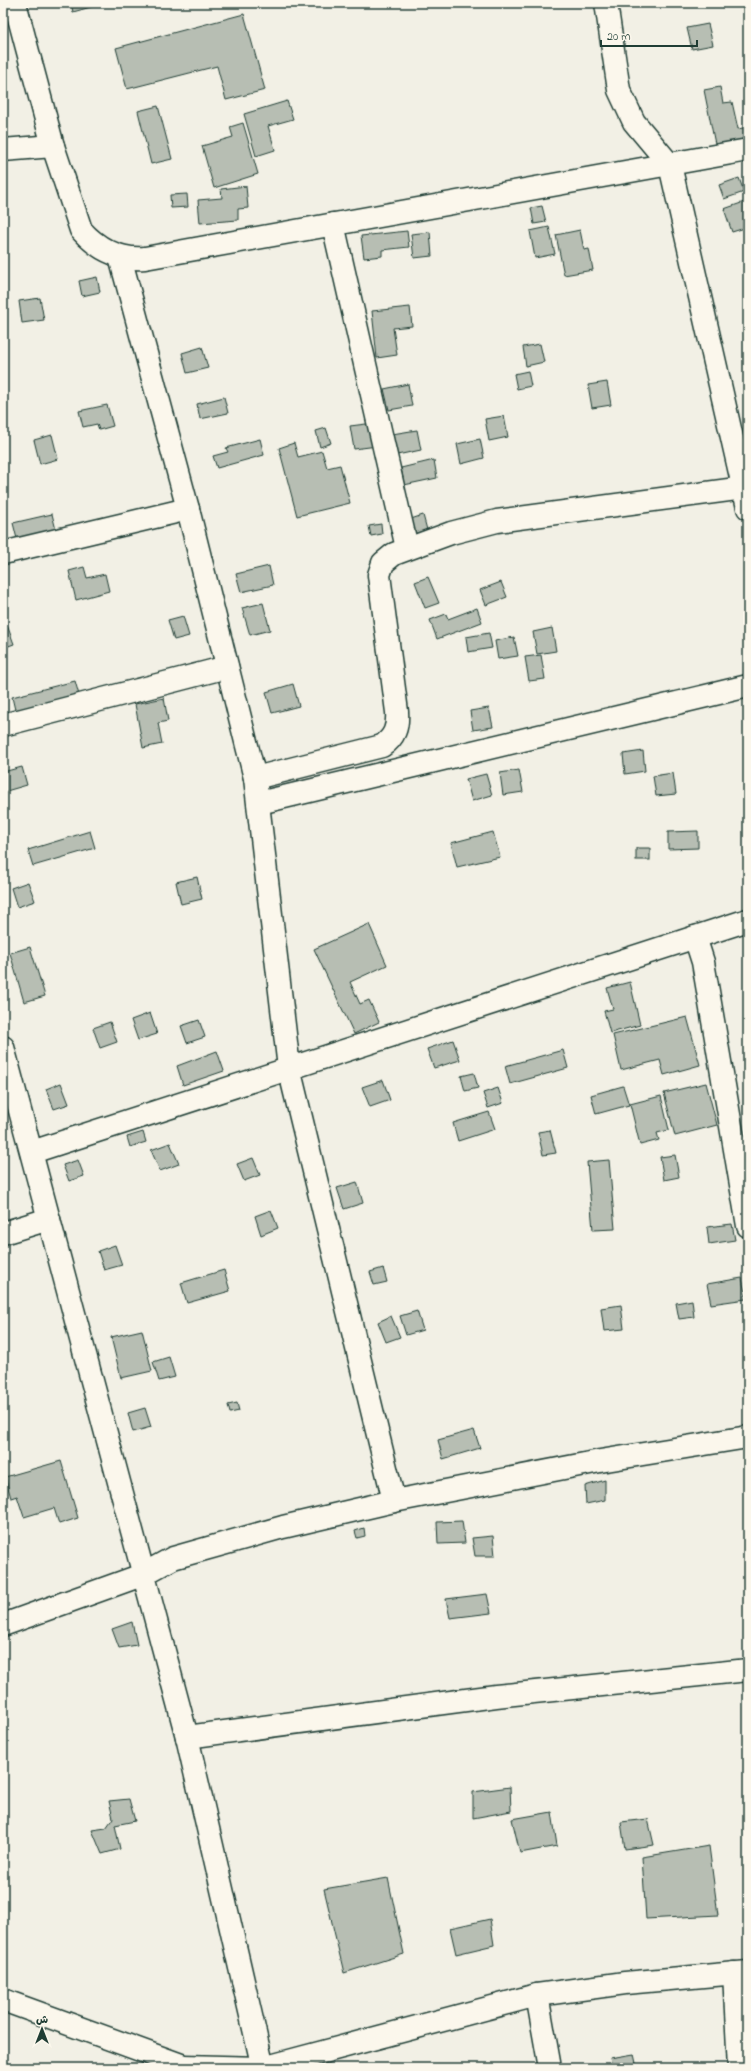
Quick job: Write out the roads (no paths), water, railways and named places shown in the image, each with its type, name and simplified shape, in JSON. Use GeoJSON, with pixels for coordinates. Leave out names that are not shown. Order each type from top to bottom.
{"type":"FeatureCollection","features":[{"type":"Feature","properties":{"kind":"street"},"geometry":{"type":"LineString","coordinates":[[15,3],[53,146],[80,230],[100,247],[120,257],[145,258],[748,150]]}},
{"type":"Feature","properties":{"kind":"street"},"geometry":{"type":"LineString","coordinates":[[255,778],[382,746],[389,741],[395,733],[398,723],[398,712],[379,575],[383,563],[394,554],[407,548],[497,521],[746,498],[670,165],[634,122],[619,90],[606,3]]}},
{"type":"Feature","properties":{"kind":"street"},"geometry":{"type":"LineString","coordinates":[[3,150],[53,146]]}},
{"type":"Feature","properties":{"kind":"street"},"geometry":{"type":"LineString","coordinates":[[333,224],[407,548]]}},
{"type":"Feature","properties":{"kind":"street"},"geometry":{"type":"LineString","coordinates":[[120,257],[188,509],[255,778],[289,1068],[394,1501]]}},
{"type":"Feature","properties":{"kind":"street"},"geometry":{"type":"LineString","coordinates":[[3,553],[188,509]]}},
{"type":"Feature","properties":{"kind":"street"},"geometry":{"type":"LineString","coordinates":[[3,725],[227,667]]}},
{"type":"Feature","properties":{"kind":"street"},"geometry":{"type":"LineString","coordinates":[[259,803],[748,686]]}},
{"type":"Feature","properties":{"kind":"street"},"geometry":{"type":"LineString","coordinates":[[32,1152],[748,920]]}},
{"type":"Feature","properties":{"kind":"street"},"geometry":{"type":"LineString","coordinates":[[695,937],[703,962],[748,1226]]}},
{"type":"Feature","properties":{"kind":"street"},"geometry":{"type":"LineString","coordinates":[[3,1047],[186,1737],[262,2068]]}},
{"type":"Feature","properties":{"kind":"street"},"geometry":{"type":"LineString","coordinates":[[3,1233],[49,1219]]}},
{"type":"Feature","properties":{"kind":"street"},"geometry":{"type":"LineString","coordinates":[[3,1625],[142,1575],[173,1558],[283,1527],[394,1501],[600,1461],[748,1437]]}},
{"type":"Feature","properties":{"kind":"street"},"geometry":{"type":"LineString","coordinates":[[186,1737],[496,1696],[748,1670]]}},
{"type":"Feature","properties":{"kind":"street"},"geometry":{"type":"LineString","coordinates":[[3,2000],[181,2067],[262,2068],[537,1995],[625,1983],[741,1972],[739,2068]]}},
{"type":"Feature","properties":{"kind":"street"},"geometry":{"type":"LineString","coordinates":[[537,1995],[550,2068]]}}]}
